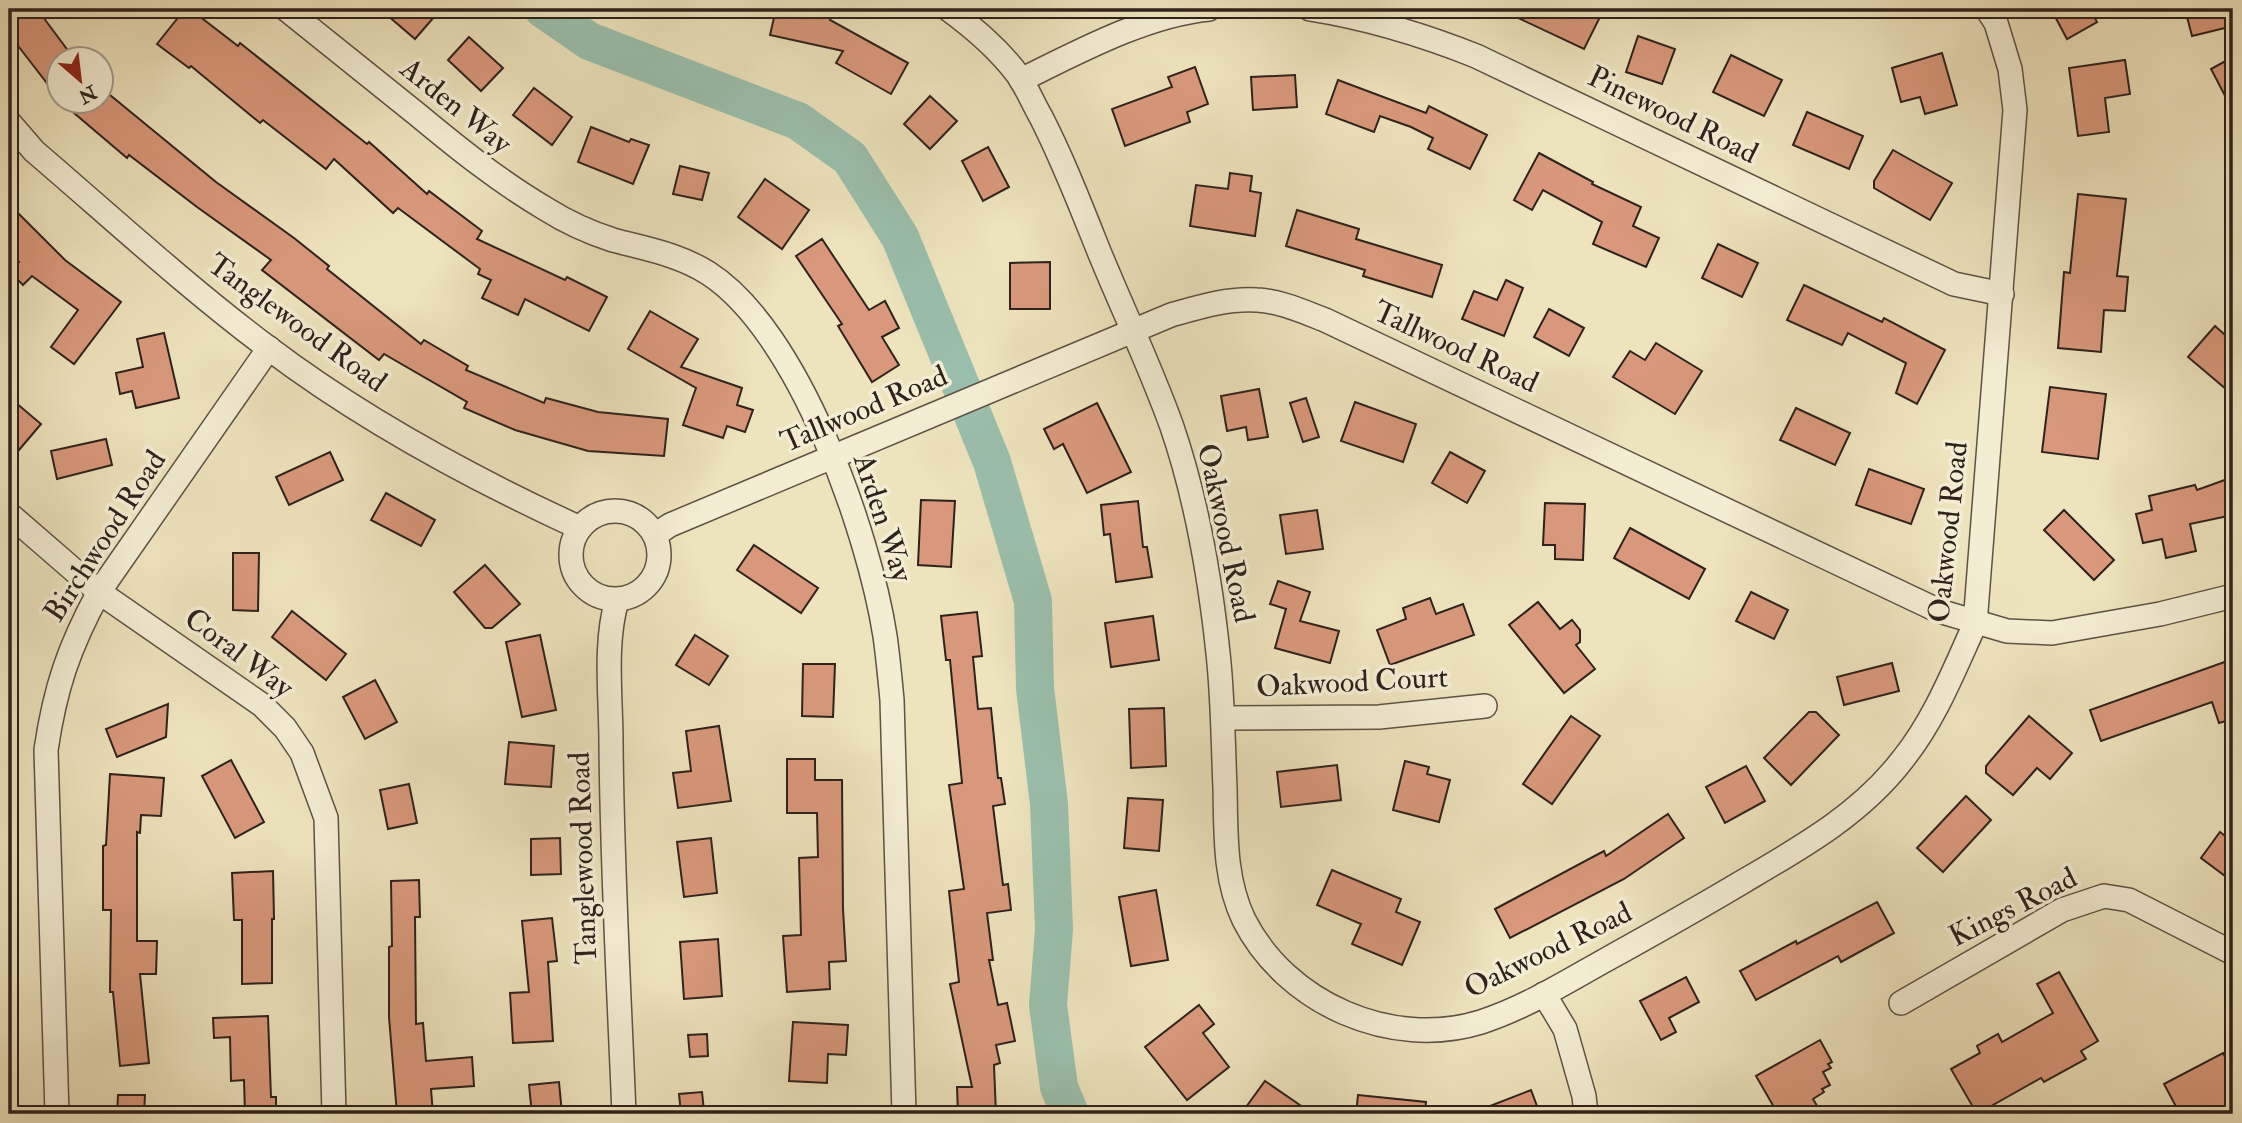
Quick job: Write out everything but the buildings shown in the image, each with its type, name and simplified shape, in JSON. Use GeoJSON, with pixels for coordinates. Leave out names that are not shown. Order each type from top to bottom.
{"type":"FeatureCollection","features":[{"type":"Feature","properties":{"kind":"street","name":"Arden Way"},"geometry":{"type":"LineString","coordinates":[[286,9],[499,180],[549,211],[610,239],[677,256],[708,273],[752,312],[781,352],[802,390],[832,457],[857,525],[885,635],[891,687],[904,1114]]}},
{"type":"Feature","properties":{"kind":"street","name":"Oakwood Road"},"geometry":{"type":"LineString","coordinates":[[948,9],[982,34],[1021,80],[1059,152],[1171,425],[1197,515],[1212,604],[1223,718],[1228,855],[1237,904],[1258,943],[1280,970],[1310,994],[1337,1010],[1377,1025],[1410,1029],[1449,1028],[1478,1023],[1544,994],[1780,860],[1852,813],[1903,760],[1937,706],[1975,624],[2002,294],[2015,110],[2010,69],[1996,23],[1987,9]]}},
{"type":"Feature","properties":{"kind":"street"},"geometry":{"type":"LineString","coordinates":[[1021,80],[1115,36],[1194,10],[1209,9]]}},
{"type":"Feature","properties":{"kind":"street","name":"Pinewood Road"},"geometry":{"type":"LineString","coordinates":[[1310,9],[1338,13],[1435,40],[1476,56],[1954,284],[2002,294]]}},
{"type":"Feature","properties":{"kind":"street","name":"Tanglewood Road"},"geometry":{"type":"LineString","coordinates":[[9,122],[34,151],[220,310],[346,403],[531,506],[580,528]]}},
{"type":"Feature","properties":{"kind":"street","name":"Tallwood Road"},"geometry":{"type":"LineString","coordinates":[[655,534],[670,525],[1171,315],[1217,302],[1258,300],[1291,307],[1325,320],[1939,611],[1975,624],[2007,631],[2052,633],[2160,614],[2233,596]]}},
{"type":"Feature","properties":{"kind":"street","name":"Birchwood Road"},"geometry":{"type":"LineString","coordinates":[[57,1114],[46,750],[52,708],[64,663],[99,592],[269,348]]}},
{"type":"Feature","properties":{"kind":"street"},"geometry":{"type":"LineString","coordinates":[[603,512],[633,514],[655,534],[659,564],[653,578],[638,593],[617,600],[603,598],[590,592],[579,582],[570,555],[580,528],[590,518],[603,512]]}},
{"type":"Feature","properties":{"kind":"street","name":"Coral Way"},"geometry":{"type":"LineString","coordinates":[[9,514],[99,592],[262,705],[285,728],[302,753],[326,818],[334,1114]]}},
{"type":"Feature","properties":{"kind":"street","name":"Tanglewood Road"},"geometry":{"type":"LineString","coordinates":[[617,600],[613,614],[611,646],[612,810],[624,1114]]}},
{"type":"Feature","properties":{"kind":"street","name":"Oakwood Court"},"geometry":{"type":"LineString","coordinates":[[1223,718],[1378,717],[1485,706]]}},
{"type":"Feature","properties":{"kind":"street","name":"Kings Road"},"geometry":{"type":"LineString","coordinates":[[1901,1003],[2062,910],[2104,896],[2129,900],[2233,953]]}},
{"type":"Feature","properties":{"kind":"street"},"geometry":{"type":"LineString","coordinates":[[1544,994],[1565,1029],[1584,1096],[1586,1114]]}},
{"type":"Feature","properties":{"kind":"waterway"},"geometry":{"type":"LineString","coordinates":[[543,9],[589,41],[798,121],[850,158],[900,237],[992,462],[1033,601],[1035,688],[1049,804],[1054,929],[1048,1005],[1059,1087],[1070,1114]]}}]}
